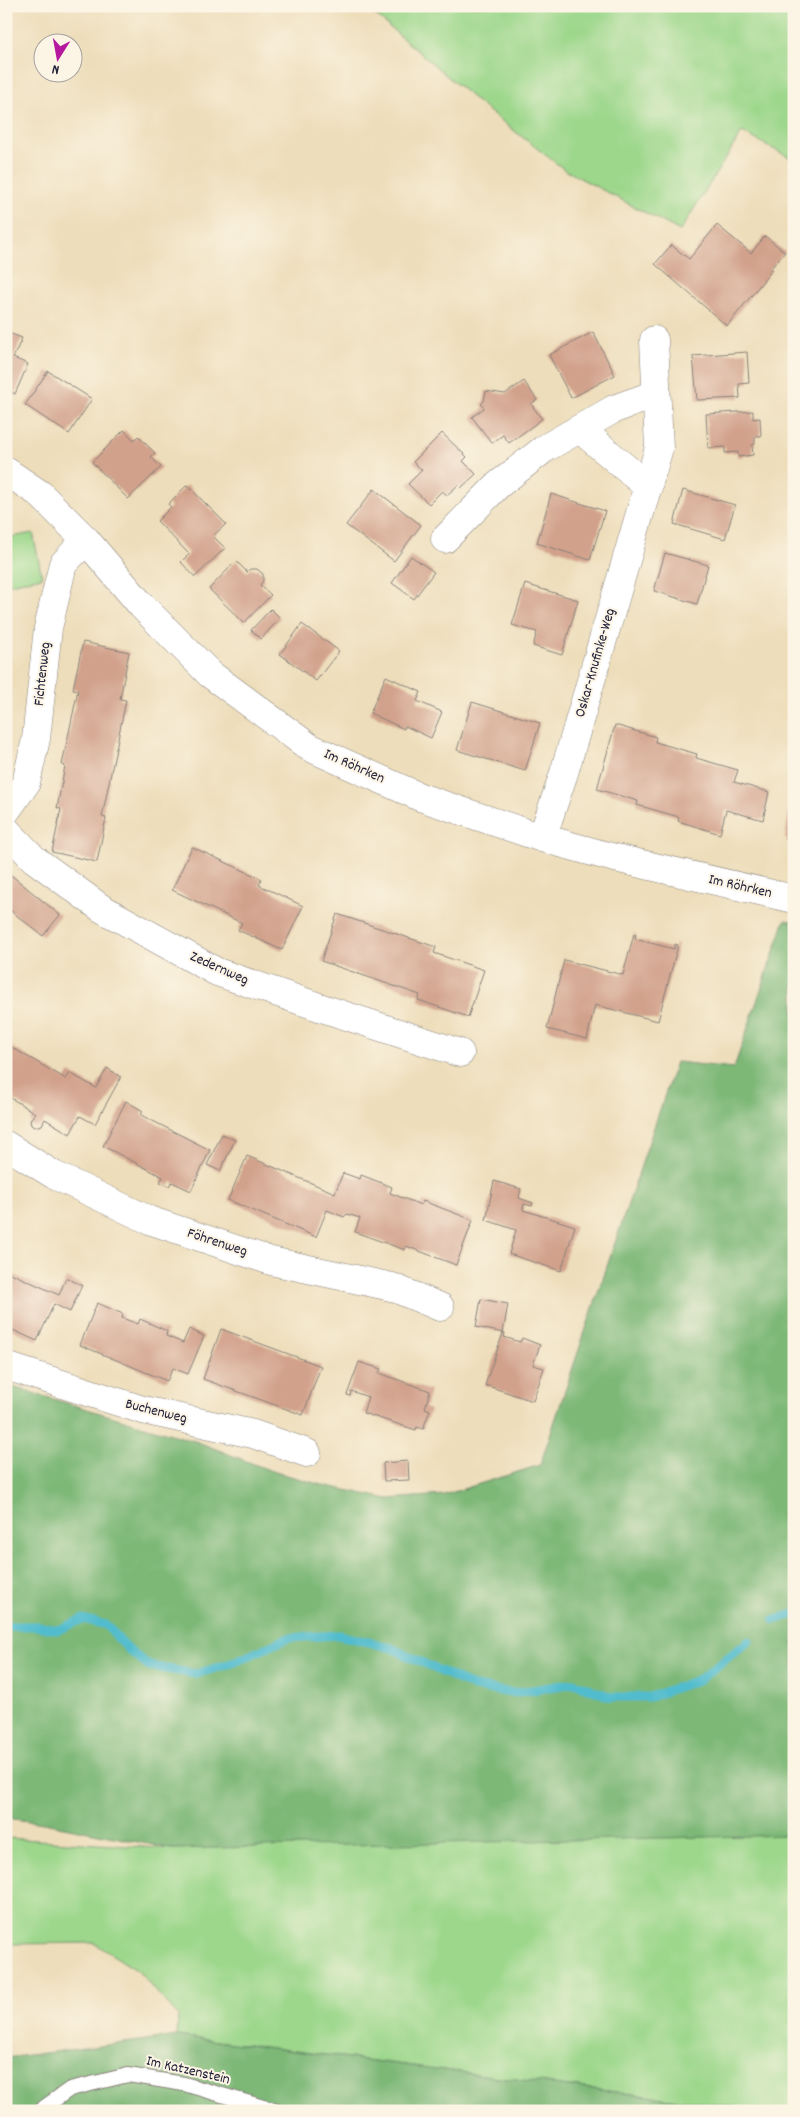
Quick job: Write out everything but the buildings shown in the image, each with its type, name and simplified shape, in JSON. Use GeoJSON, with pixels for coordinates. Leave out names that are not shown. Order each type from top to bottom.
{"type":"FeatureCollection","features":[{"type":"Feature","properties":{"kind":"street","name":"Oskar-Knufinke-Weg"},"geometry":{"type":"LineString","coordinates":[[542,838],[564,773],[659,448],[654,340]]}},
{"type":"Feature","properties":{"kind":"street"},"geometry":{"type":"LineString","coordinates":[[445,539],[498,486],[544,449],[614,409],[656,394]]}},
{"type":"Feature","properties":{"kind":"street"},"geometry":{"type":"LineString","coordinates":[[580,429],[648,487]]}},
{"type":"Feature","properties":{"kind":"street","name":"Im Röhrken"},"geometry":{"type":"LineString","coordinates":[[6,471],[40,494],[86,540],[142,606],[210,674],[309,747],[420,797],[542,838],[669,871],[794,899]]}},
{"type":"Feature","properties":{"kind":"street","name":"Fichtenweg"},"geometry":{"type":"LineString","coordinates":[[6,811],[26,783],[34,748],[48,628],[63,564],[86,540]]}},
{"type":"Feature","properties":{"kind":"street","name":"Zedernweg"},"geometry":{"type":"LineString","coordinates":[[6,830],[34,859],[101,908],[217,972],[460,1054]]}},
{"type":"Feature","properties":{"kind":"street","name":"Föhrenweg"},"geometry":{"type":"LineString","coordinates":[[6,1145],[54,1175],[149,1220],[271,1260],[392,1287],[440,1307]]}},
{"type":"Feature","properties":{"kind":"street","name":"Buchenweg"},"geometry":{"type":"LineString","coordinates":[[6,1366],[142,1410],[253,1434],[307,1454]]}},
{"type":"Feature","properties":{"kind":"lane","name":"Im Katzenstein"},"geometry":{"type":"LineString","coordinates":[[38,2111],[70,2089],[128,2075],[184,2084],[278,2111]]}},
{"type":"Feature","properties":{"kind":"green space"},"geometry":{"type":"Polygon","coordinates":[[[365,6],[794,6],[794,160],[742,132],[680,231],[565,170],[481,105],[365,6]]]}},
{"type":"Feature","properties":{"kind":"green space"},"geometry":{"type":"Polygon","coordinates":[[[33,533],[42,577],[6,585],[6,538],[33,533]]]}},
{"type":"Feature","properties":{"kind":"green space"},"geometry":{"type":"Polygon","coordinates":[[[785,920],[794,921],[794,1835],[173,1849],[44,1823],[6,1818],[6,1385],[198,1442],[269,1470],[318,1484],[388,1499],[444,1495],[540,1465],[676,1062],[734,1068],[785,920]]]}},
{"type":"Feature","properties":{"kind":"green space"},"geometry":{"type":"Polygon","coordinates":[[[794,1821],[794,2111],[765,2111],[177,2036],[178,2016],[138,1971],[94,1943],[6,1944],[6,1838],[173,1849],[794,1821]]]}},
{"type":"Feature","properties":{"kind":"green space"},"geometry":{"type":"Polygon","coordinates":[[[177,2036],[765,2111],[6,2111],[6,2058],[177,2036]]]}},
{"type":"Feature","properties":{"kind":"waterway"},"geometry":{"type":"LineString","coordinates":[[774,1620],[794,1614]]}},
{"type":"Feature","properties":{"kind":"waterway"},"geometry":{"type":"LineString","coordinates":[[6,1626],[37,1626],[58,1630],[83,1619],[106,1625],[129,1650],[149,1666],[196,1674],[235,1662],[288,1638],[339,1635],[389,1647],[474,1687],[514,1693],[574,1683],[611,1697],[650,1697],[700,1679],[749,1641]]}}]}
